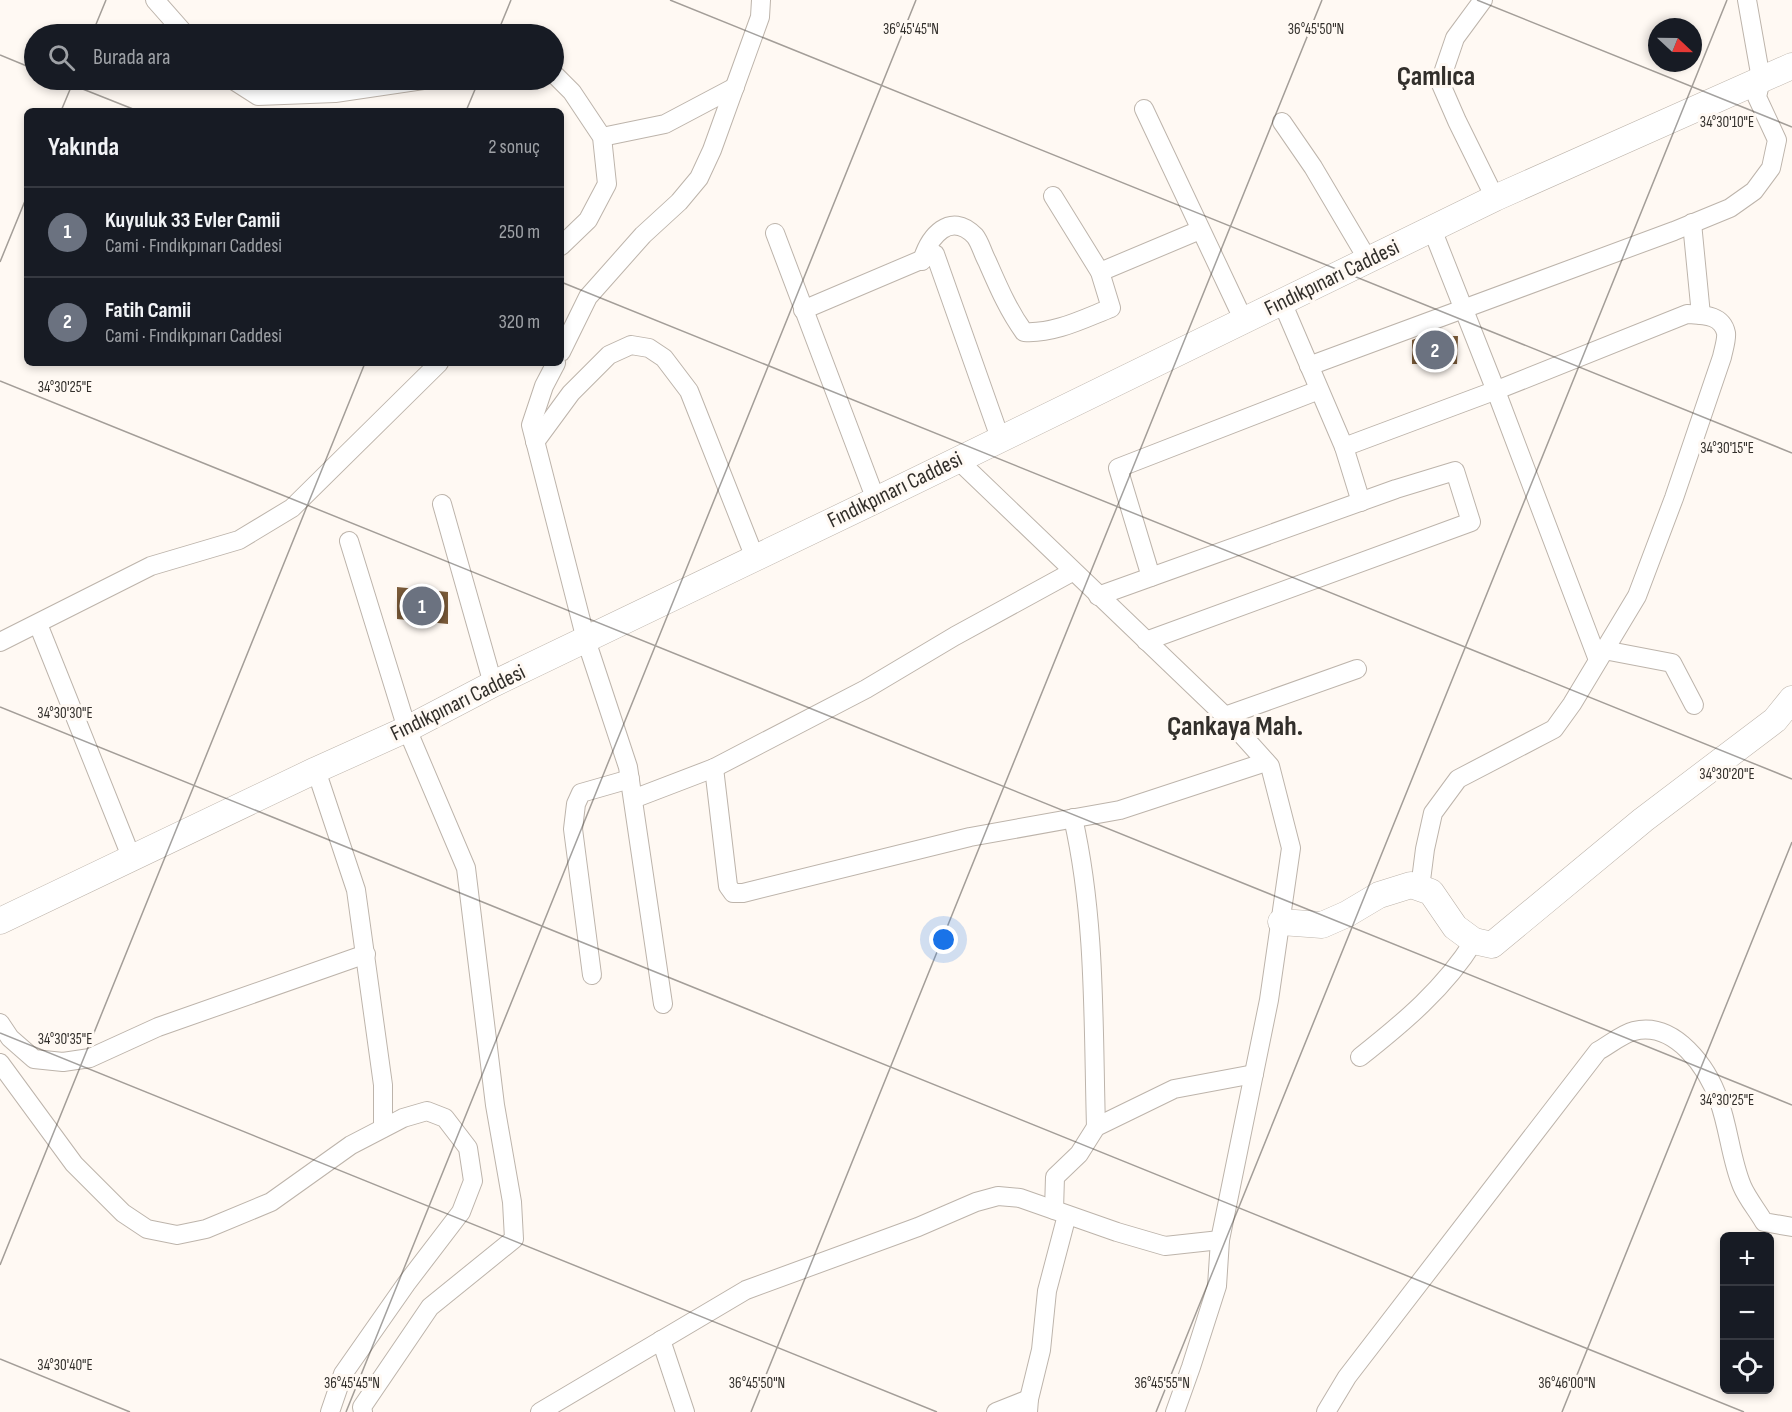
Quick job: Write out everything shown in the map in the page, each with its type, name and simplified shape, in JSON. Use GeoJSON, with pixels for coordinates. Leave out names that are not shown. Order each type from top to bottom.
{"type":"FeatureCollection","features":[{"type":"Feature","properties":{"kind":"main road","name":"Fındıkpınarı Caddesi"},"geometry":{"type":"LineString","coordinates":[[0,921],[407,729],[493,684],[1495,198],[1792,66]]}},
{"type":"Feature","properties":{"kind":"main road"},"geometry":{"type":"LineString","coordinates":[[1281,922],[1322,925],[1380,895],[1411,885],[1431,892],[1455,927],[1474,941],[1492,945],[1643,820],[1775,720],[1792,699]]}},
{"type":"Feature","properties":{"kind":"street"},"geometry":{"type":"LineString","coordinates":[[155,0],[177,24]]}},
{"type":"Feature","properties":{"kind":"street"},"geometry":{"type":"LineString","coordinates":[[564,346],[588,297],[643,235],[680,202],[699,178],[712,150],[760,17],[761,0]]}},
{"type":"Feature","properties":{"kind":"street"},"geometry":{"type":"LineString","coordinates":[[1483,0],[1455,38],[1440,82],[1456,121],[1495,198]]}},
{"type":"Feature","properties":{"kind":"street"},"geometry":{"type":"LineString","coordinates":[[1309,366],[1692,223],[1730,207],[1754,191],[1771,168],[1777,140],[1757,97],[1761,79],[1747,0]]}},
{"type":"Feature","properties":{"kind":"street"},"geometry":{"type":"LineString","coordinates":[[564,84],[572,92],[602,137],[607,184],[588,220],[564,243]]}},
{"type":"Feature","properties":{"kind":"street"},"geometry":{"type":"LineString","coordinates":[[602,137],[665,124],[735,87]]}},
{"type":"Feature","properties":{"kind":"street"},"geometry":{"type":"LineString","coordinates":[[249,90],[258,96],[355,90]]}},
{"type":"Feature","properties":{"kind":"street"},"geometry":{"type":"LineString","coordinates":[[1144,109],[1244,321]]}},
{"type":"Feature","properties":{"kind":"street"},"geometry":{"type":"LineString","coordinates":[[1282,122],[1313,167],[1368,260]]}},
{"type":"Feature","properties":{"kind":"street"},"geometry":{"type":"LineString","coordinates":[[922,261],[926,246],[940,229],[949,226],[964,229],[975,237],[1013,316],[1024,332],[1064,326],[1111,308],[1100,272],[1053,196]]}},
{"type":"Feature","properties":{"kind":"street"},"geometry":{"type":"LineString","coordinates":[[1692,223],[1701,315]]}},
{"type":"Feature","properties":{"kind":"street"},"geometry":{"type":"LineString","coordinates":[[1432,229],[1601,655]]}},
{"type":"Feature","properties":{"kind":"street"},"geometry":{"type":"LineString","coordinates":[[1100,272],[1200,230]]}},
{"type":"Feature","properties":{"kind":"street"},"geometry":{"type":"LineString","coordinates":[[775,233],[876,500]]}},
{"type":"Feature","properties":{"kind":"street"},"geometry":{"type":"LineString","coordinates":[[803,310],[935,254],[1000,438]]}},
{"type":"Feature","properties":{"kind":"street"},"geometry":{"type":"LineString","coordinates":[[1282,302],[1344,447],[1360,502]]}},
{"type":"Feature","properties":{"kind":"street"},"geometry":{"type":"LineString","coordinates":[[1344,447],[1496,391],[1687,314],[1711,316],[1718,320],[1726,334],[1722,357],[1674,498],[1637,597],[1554,729],[1458,778],[1433,813],[1420,888]]}},
{"type":"Feature","properties":{"kind":"street"},"geometry":{"type":"LineString","coordinates":[[535,442],[571,393],[609,356],[631,345],[649,348],[664,358],[688,391],[755,558]]}},
{"type":"Feature","properties":{"kind":"street"},"geometry":{"type":"LineString","coordinates":[[0,642],[151,567],[239,540],[291,508],[436,366]]}},
{"type":"Feature","properties":{"kind":"street"},"geometry":{"type":"LineString","coordinates":[[554,366],[531,425],[586,640],[628,767],[663,1004]]}},
{"type":"Feature","properties":{"kind":"street"},"geometry":{"type":"LineString","coordinates":[[1151,578],[1118,468],[1319,390]]}},
{"type":"Feature","properties":{"kind":"street"},"geometry":{"type":"LineString","coordinates":[[957,460],[1225,716],[1270,766],[1292,849],[1269,1000],[1220,1240],[1217,1286],[1175,1412]]}},
{"type":"Feature","properties":{"kind":"street"},"geometry":{"type":"LineString","coordinates":[[1098,596],[1360,502],[1455,471],[1471,522],[1146,641]]}},
{"type":"Feature","properties":{"kind":"street"},"geometry":{"type":"LineString","coordinates":[[442,504],[493,684]]}},
{"type":"Feature","properties":{"kind":"street"},"geometry":{"type":"LineString","coordinates":[[349,541],[407,729],[466,868],[495,1105],[512,1202],[514,1239],[430,1307],[362,1407],[363,1412]]}},
{"type":"Feature","properties":{"kind":"street"},"geometry":{"type":"LineString","coordinates":[[633,799],[714,768],[866,689],[955,636],[1072,572]]}},
{"type":"Feature","properties":{"kind":"street"},"geometry":{"type":"LineString","coordinates":[[38,624],[132,859]]}},
{"type":"Feature","properties":{"kind":"street"},"geometry":{"type":"LineString","coordinates":[[1601,655],[1672,663],[1694,705]]}},
{"type":"Feature","properties":{"kind":"street"},"geometry":{"type":"LineString","coordinates":[[1225,716],[1357,669]]}},
{"type":"Feature","properties":{"kind":"street"},"geometry":{"type":"LineString","coordinates":[[714,768],[728,886],[733,893],[743,893],[970,837],[1120,810],[1266,762]]}},
{"type":"Feature","properties":{"kind":"street"},"geometry":{"type":"LineString","coordinates":[[316,770],[356,890],[383,1085],[383,1128]]}},
{"type":"Feature","properties":{"kind":"street"},"geometry":{"type":"LineString","coordinates":[[592,975],[573,829],[576,804],[581,793],[630,779]]}},
{"type":"Feature","properties":{"kind":"street"},"geometry":{"type":"LineString","coordinates":[[1073,818],[1090,918],[1096,1127]]}},
{"type":"Feature","properties":{"kind":"street"},"geometry":{"type":"LineString","coordinates":[[1360,1057],[1406,1021],[1458,966],[1474,941]]}},
{"type":"Feature","properties":{"kind":"street"},"geometry":{"type":"LineString","coordinates":[[0,1023],[10,1038],[34,1059],[63,1062],[90,1058],[158,1027],[366,954]]}},
{"type":"Feature","properties":{"kind":"street"},"geometry":{"type":"LineString","coordinates":[[1326,1412],[1347,1377],[1598,1051],[1633,1031],[1650,1029],[1665,1033],[1682,1045],[1703,1068],[1719,1100],[1742,1186],[1764,1222],[1792,1227]]}},
{"type":"Feature","properties":{"kind":"street"},"geometry":{"type":"LineString","coordinates":[[0,1063],[74,1164],[123,1213],[147,1229],[177,1235],[206,1229],[271,1202],[351,1145],[403,1118],[427,1111],[445,1118],[468,1148],[473,1181],[461,1212],[406,1284],[343,1374],[330,1412]]}},
{"type":"Feature","properties":{"kind":"street"},"geometry":{"type":"LineString","coordinates":[[996,1412],[1028,1406],[1041,1350],[1047,1291],[1061,1212],[1055,1177],[1079,1154],[1096,1127],[1174,1089],[1254,1074]]}},
{"type":"Feature","properties":{"kind":"street"},"geometry":{"type":"LineString","coordinates":[[540,1412],[746,1290],[918,1227],[976,1202],[998,1196],[1020,1198],[1165,1246],[1220,1240]]}},
{"type":"Feature","properties":{"kind":"street"},"geometry":{"type":"LineString","coordinates":[[661,1340],[686,1412]]}},
{"type":"Feature","properties":{"kind":"building"},"geometry":{"type":"Polygon","coordinates":[[[1422,336],[1458,336],[1457,364],[1412,364],[1412,340],[1422,336]]]}},
{"type":"Feature","properties":{"kind":"building"},"geometry":{"type":"Polygon","coordinates":[[[397,587],[448,592],[448,624],[397,619],[397,587]]]}},
{"type":"Feature","properties":{"kind":"place","name":"Fatih Camii"},"geometry":{"type":"Point","coordinates":[1435,350]}},
{"type":"Feature","properties":{"kind":"place","name":"Kuyuluk 33 Evler Camii"},"geometry":{"type":"Point","coordinates":[422,606]}},
{"type":"Feature","properties":{"kind":"district","name":"Çamlıca"},"geometry":{"type":"Point","coordinates":[1436,76]}},
{"type":"Feature","properties":{"kind":"district","name":"Çankaya Mah."},"geometry":{"type":"Point","coordinates":[1235,726]}}]}
